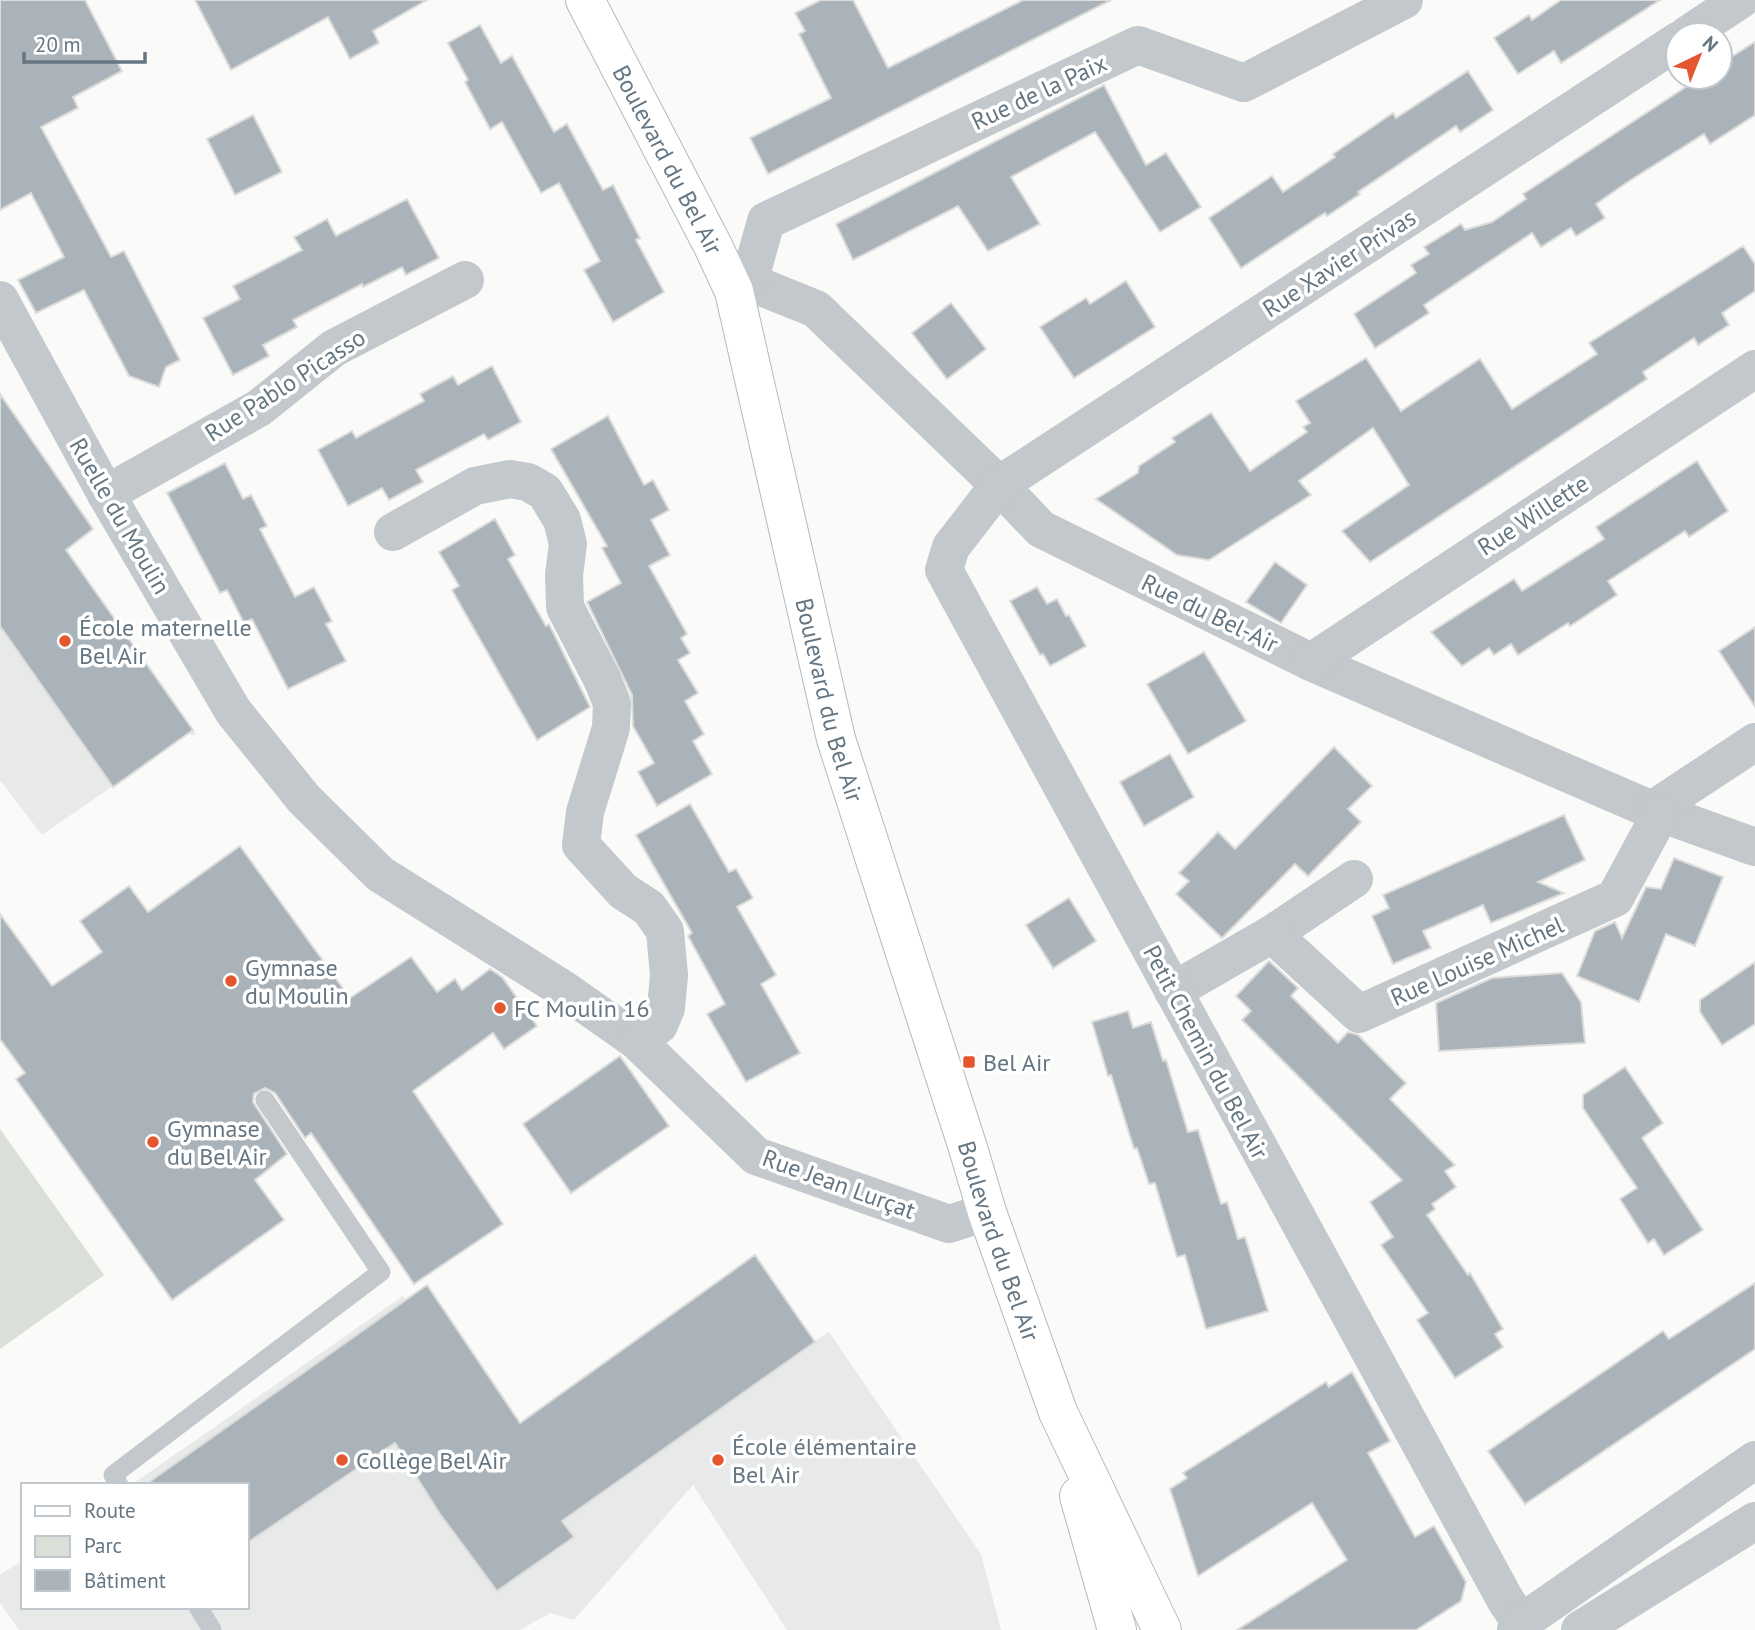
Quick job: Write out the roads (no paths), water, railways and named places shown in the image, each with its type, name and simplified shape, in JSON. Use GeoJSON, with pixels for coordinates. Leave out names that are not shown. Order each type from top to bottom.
{"type":"FeatureCollection","features":[{"type":"Feature","properties":{"kind":"main road","name":"Boulevard du Bel Air"},"geometry":{"type":"LineString","coordinates":[[585,0],[713,246],[741,286],[836,739],[987,1212],[1058,1412],[1087,1531],[1117,1630]]}},
{"type":"Feature","properties":{"kind":"main road","name":"Boulevard du Bel Air"},"geometry":{"type":"LineString","coordinates":[[1058,1412],[1162,1630]]}},
{"type":"Feature","properties":{"kind":"street"},"geometry":{"type":"LineString","coordinates":[[1708,21],[1740,0]]}},
{"type":"Feature","properties":{"kind":"street","name":"Rue de la Paix"},"geometry":{"type":"LineString","coordinates":[[741,286],[766,221],[1138,45],[1244,83],[1379,6]]}},
{"type":"Feature","properties":{"kind":"street","name":"Rue Xavier Privas"},"geometry":{"type":"LineString","coordinates":[[999,485],[1664,50]]}},
{"type":"Feature","properties":{"kind":"street","name":"Rue Pablo Picasso"},"geometry":{"type":"LineString","coordinates":[[106,494],[259,408],[334,348],[465,280]]}},
{"type":"Feature","properties":{"kind":"street","name":"Rue du Bel-Air"},"geometry":{"type":"LineString","coordinates":[[741,286],[816,309],[1041,529],[1311,662],[1656,811],[1755,847]]}},
{"type":"Feature","properties":{"kind":"street","name":"Ruelle du Moulin"},"geometry":{"type":"LineString","coordinates":[[0,300],[106,494],[233,711],[304,799],[380,874],[563,989],[637,1041]]}},
{"type":"Feature","properties":{"kind":"street","name":"Rue Willette"},"geometry":{"type":"LineString","coordinates":[[1311,662],[1755,369]]}},
{"type":"Feature","properties":{"kind":"street"},"geometry":{"type":"LineString","coordinates":[[393,532],[475,486],[510,478],[528,482],[545,492],[562,520],[568,544],[564,575],[565,607],[612,703],[611,729],[585,812],[581,845],[623,891],[649,908],[665,930],[669,975],[666,1008],[659,1024],[637,1041]]}},
{"type":"Feature","properties":{"kind":"street","name":"Petit Chemin du Bel Air"},"geometry":{"type":"LineString","coordinates":[[999,485],[951,547],[943,570],[1519,1626]]}},
{"type":"Feature","properties":{"kind":"street"},"geometry":{"type":"LineString","coordinates":[[1656,811],[1755,742]]}},
{"type":"Feature","properties":{"kind":"street","name":"Rue Louise Michel"},"geometry":{"type":"LineString","coordinates":[[1272,934],[1359,1014],[1615,898],[1656,811]]}},
{"type":"Feature","properties":{"kind":"street"},"geometry":{"type":"LineString","coordinates":[[1173,991],[1272,934],[1354,879]]}},
{"type":"Feature","properties":{"kind":"street","name":"Rue Jean Lurçat"},"geometry":{"type":"LineString","coordinates":[[637,1041],[756,1156],[950,1224],[987,1212]]}},
{"type":"Feature","properties":{"kind":"street"},"geometry":{"type":"LineString","coordinates":[[1519,1626],[1755,1460]]}},
{"type":"Feature","properties":{"kind":"street"},"geometry":{"type":"LineString","coordinates":[[1580,1630],[1755,1521]]}},
{"type":"Feature","properties":{"kind":"lane"},"geometry":{"type":"LineString","coordinates":[[118,1483],[113,1475],[381,1272],[265,1100]]}},
{"type":"Feature","properties":{"kind":"lane"},"geometry":{"type":"LineString","coordinates":[[199,1609],[212,1630]]}},
{"type":"Feature","properties":{"kind":"place","name":"École maternelle Bel Air"},"geometry":{"type":"Point","coordinates":[65,641]}},
{"type":"Feature","properties":{"kind":"place","name":"Gymnase du Moulin"},"geometry":{"type":"Point","coordinates":[231,981]}},
{"type":"Feature","properties":{"kind":"place","name":"FC Moulin 16"},"geometry":{"type":"Point","coordinates":[500,1008]}},
{"type":"Feature","properties":{"kind":"place","name":"Bel Air"},"geometry":{"type":"Point","coordinates":[969,1062]}},
{"type":"Feature","properties":{"kind":"place","name":"Gymnase du Bel Air"},"geometry":{"type":"Point","coordinates":[153,1142]}},
{"type":"Feature","properties":{"kind":"place","name":"Collège Bel Air"},"geometry":{"type":"Point","coordinates":[342,1460]}},
{"type":"Feature","properties":{"kind":"place","name":"École élémentaire Bel Air"},"geometry":{"type":"Point","coordinates":[718,1460]}}]}
